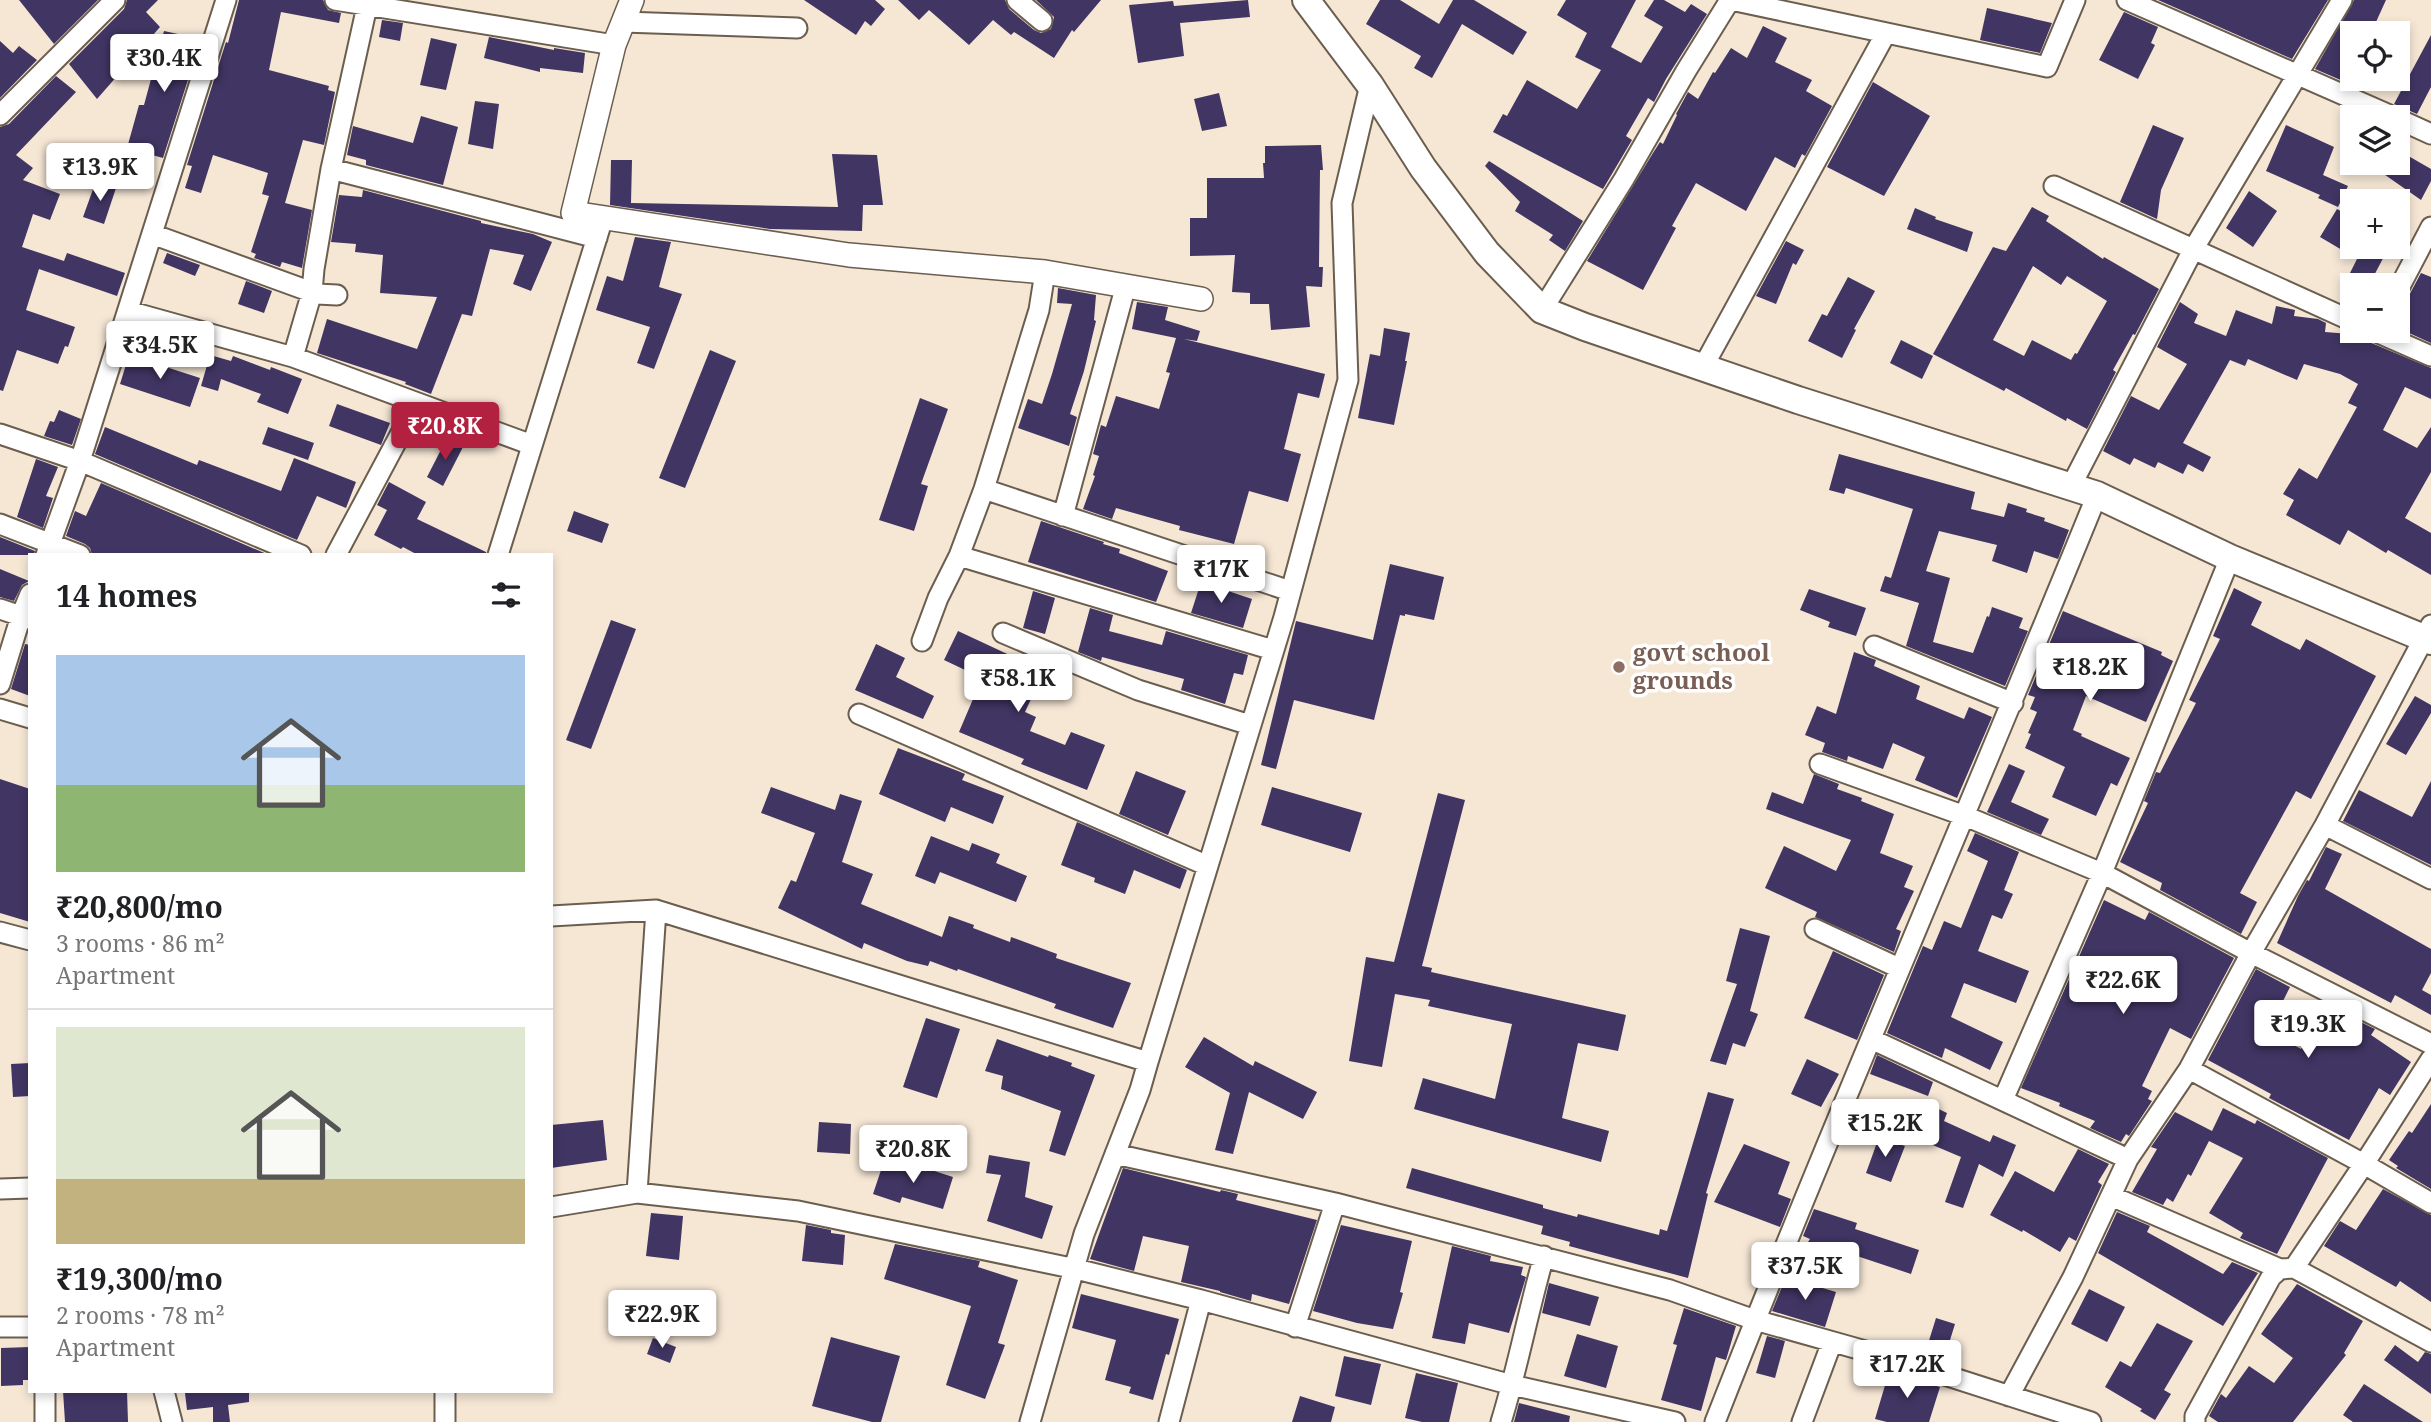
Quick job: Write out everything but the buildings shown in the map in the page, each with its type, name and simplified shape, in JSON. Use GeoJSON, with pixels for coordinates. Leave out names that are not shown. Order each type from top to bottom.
{"type":"FeatureCollection","features":[{"type":"Feature","properties":{"kind":"main road"},"geometry":{"type":"LineString","coordinates":[[1306,0],[1370,85],[1423,168],[1487,253],[1542,310],[1703,367],[2097,495],[2230,558],[2429,634]]}},
{"type":"Feature","properties":{"kind":"street"},"geometry":{"type":"LineString","coordinates":[[0,115],[115,0]]}},
{"type":"Feature","properties":{"kind":"street"},"geometry":{"type":"LineString","coordinates":[[48,549],[80,461],[226,0]]}},
{"type":"Feature","properties":{"kind":"street"},"geometry":{"type":"LineString","coordinates":[[335,0],[614,45]]}},
{"type":"Feature","properties":{"kind":"street"},"geometry":{"type":"LineString","coordinates":[[600,228],[573,213],[614,45],[632,0]]}},
{"type":"Feature","properties":{"kind":"street"},"geometry":{"type":"LineString","coordinates":[[1017,0],[1042,21]]}},
{"type":"Feature","properties":{"kind":"street"},"geometry":{"type":"LineString","coordinates":[[1542,310],[1731,0],[2047,67],[2075,0]]}},
{"type":"Feature","properties":{"kind":"street"},"geometry":{"type":"LineString","coordinates":[[2127,0],[2367,105]]}},
{"type":"Feature","properties":{"kind":"street"},"geometry":{"type":"LineString","coordinates":[[2070,488],[2193,248],[2342,0]]}},
{"type":"Feature","properties":{"kind":"street"},"geometry":{"type":"LineString","coordinates":[[293,357],[312,292],[331,169],[366,6]]}},
{"type":"Feature","properties":{"kind":"street"},"geometry":{"type":"LineString","coordinates":[[623,22],[797,28]]}},
{"type":"Feature","properties":{"kind":"street"},"geometry":{"type":"LineString","coordinates":[[1703,367],[1886,33]]}},
{"type":"Feature","properties":{"kind":"street"},"geometry":{"type":"LineString","coordinates":[[1030,1422],[1084,1234],[1149,1062],[1273,650],[1348,380],[1342,203],[1370,85]]}},
{"type":"Feature","properties":{"kind":"street"},"geometry":{"type":"LineString","coordinates":[[2410,124],[2431,134]]}},
{"type":"Feature","properties":{"kind":"street"},"geometry":{"type":"LineString","coordinates":[[331,169],[600,228],[849,255],[1045,272],[1201,299]]}},
{"type":"Feature","properties":{"kind":"street"},"geometry":{"type":"LineString","coordinates":[[2054,186],[2340,315]]}},
{"type":"Feature","properties":{"kind":"street"},"geometry":{"type":"LineString","coordinates":[[2407,273],[2431,227]]}},
{"type":"Feature","properties":{"kind":"street"},"geometry":{"type":"LineString","coordinates":[[499,553],[600,228]]}},
{"type":"Feature","properties":{"kind":"street"},"geometry":{"type":"LineString","coordinates":[[152,234],[312,292],[337,295]]}},
{"type":"Feature","properties":{"kind":"street"},"geometry":{"type":"LineString","coordinates":[[922,641],[984,489],[1039,310],[1045,272]]}},
{"type":"Feature","properties":{"kind":"street"},"geometry":{"type":"LineString","coordinates":[[1063,516],[1126,285]]}},
{"type":"Feature","properties":{"kind":"street"},"geometry":{"type":"LineString","coordinates":[[128,311],[293,357],[532,445]]}},
{"type":"Feature","properties":{"kind":"street"},"geometry":{"type":"LineString","coordinates":[[2402,343],[2431,356]]}},
{"type":"Feature","properties":{"kind":"street"},"geometry":{"type":"LineString","coordinates":[[338,553],[417,403]]}},
{"type":"Feature","properties":{"kind":"street"},"geometry":{"type":"LineString","coordinates":[[0,434],[80,461],[296,553]]}},
{"type":"Feature","properties":{"kind":"street"},"geometry":{"type":"LineString","coordinates":[[984,489],[1290,591]]}},
{"type":"Feature","properties":{"kind":"street"},"geometry":{"type":"LineString","coordinates":[[1715,1422],[1899,968],[2013,703],[2097,495]]}},
{"type":"Feature","properties":{"kind":"street"},"geometry":{"type":"LineString","coordinates":[[0,524],[48,549],[69,553]]}},
{"type":"Feature","properties":{"kind":"street"},"geometry":{"type":"LineString","coordinates":[[959,555],[1273,650]]}},
{"type":"Feature","properties":{"kind":"street"},"geometry":{"type":"LineString","coordinates":[[2003,1100],[2102,873],[2230,558]]}},
{"type":"Feature","properties":{"kind":"street"},"geometry":{"type":"LineString","coordinates":[[0,609],[25,617],[0,684]]}},
{"type":"Feature","properties":{"kind":"street"},"geometry":{"type":"LineString","coordinates":[[1003,633],[1138,690],[1250,725]]}},
{"type":"Feature","properties":{"kind":"street"},"geometry":{"type":"LineString","coordinates":[[2009,1396],[2073,1277],[2128,1159],[2189,1069],[2429,634]]}},
{"type":"Feature","properties":{"kind":"street"},"geometry":{"type":"LineString","coordinates":[[1874,646],[2013,703]]}},
{"type":"Feature","properties":{"kind":"street"},"geometry":{"type":"LineString","coordinates":[[0,709],[28,717]]}},
{"type":"Feature","properties":{"kind":"street"},"geometry":{"type":"LineString","coordinates":[[859,714],[1208,866]]}},
{"type":"Feature","properties":{"kind":"street"},"geometry":{"type":"LineString","coordinates":[[1820,764],[1965,816],[2102,873],[2251,953],[2431,1044]]}},
{"type":"Feature","properties":{"kind":"street"},"geometry":{"type":"LineString","coordinates":[[2325,825],[2431,879]]}},
{"type":"Feature","properties":{"kind":"street"},"geometry":{"type":"LineString","coordinates":[[553,916],[656,910],[1149,1062]]}},
{"type":"Feature","properties":{"kind":"street"},"geometry":{"type":"LineString","coordinates":[[637,1193],[656,910]]}},
{"type":"Feature","properties":{"kind":"street"},"geometry":{"type":"LineString","coordinates":[[1815,929],[1899,968]]}},
{"type":"Feature","properties":{"kind":"street"},"geometry":{"type":"LineString","coordinates":[[0,932],[28,939]]}},
{"type":"Feature","properties":{"kind":"street"},"geometry":{"type":"LineString","coordinates":[[1871,1039],[2128,1159]]}},
{"type":"Feature","properties":{"kind":"street"},"geometry":{"type":"LineString","coordinates":[[2195,1422],[2195,1416],[2271,1277],[2287,1269],[2364,1164],[2431,1059]]}},
{"type":"Feature","properties":{"kind":"street"},"geometry":{"type":"LineString","coordinates":[[2189,1069],[2431,1203]]}},
{"type":"Feature","properties":{"kind":"street"},"geometry":{"type":"LineString","coordinates":[[1115,1154],[1335,1203],[1670,1290],[1755,1320],[1901,1361],[2091,1422]]}},
{"type":"Feature","properties":{"kind":"street"},"geometry":{"type":"LineString","coordinates":[[0,1189],[28,1188]]}},
{"type":"Feature","properties":{"kind":"street"},"geometry":{"type":"LineString","coordinates":[[553,1207],[637,1193],[798,1211],[1076,1269],[1201,1300],[1513,1385],[1608,1415],[1675,1422]]}},
{"type":"Feature","properties":{"kind":"street"},"geometry":{"type":"LineString","coordinates":[[2111,1196],[2287,1269],[2431,1342]]}},
{"type":"Feature","properties":{"kind":"street"},"geometry":{"type":"LineString","coordinates":[[1295,1327],[1335,1203]]}},
{"type":"Feature","properties":{"kind":"street"},"geometry":{"type":"LineString","coordinates":[[1501,1422],[1513,1385],[1544,1256]]}},
{"type":"Feature","properties":{"kind":"street"},"geometry":{"type":"LineString","coordinates":[[1169,1422],[1201,1300]]}},
{"type":"Feature","properties":{"kind":"street"},"geometry":{"type":"LineString","coordinates":[[0,1327],[28,1327]]}},
{"type":"Feature","properties":{"kind":"street"},"geometry":{"type":"LineString","coordinates":[[1802,1422],[1832,1342]]}},
{"type":"Feature","properties":{"kind":"street"},"geometry":{"type":"LineString","coordinates":[[45,1393],[45,1422]]}},
{"type":"Feature","properties":{"kind":"street"},"geometry":{"type":"LineString","coordinates":[[165,1393],[172,1422]]}},
{"type":"Feature","properties":{"kind":"street"},"geometry":{"type":"LineString","coordinates":[[445,1393],[445,1422]]}},
{"type":"Feature","properties":{"kind":"place","name":"govt school grounds"},"geometry":{"type":"Point","coordinates":[1619,667]}}]}
